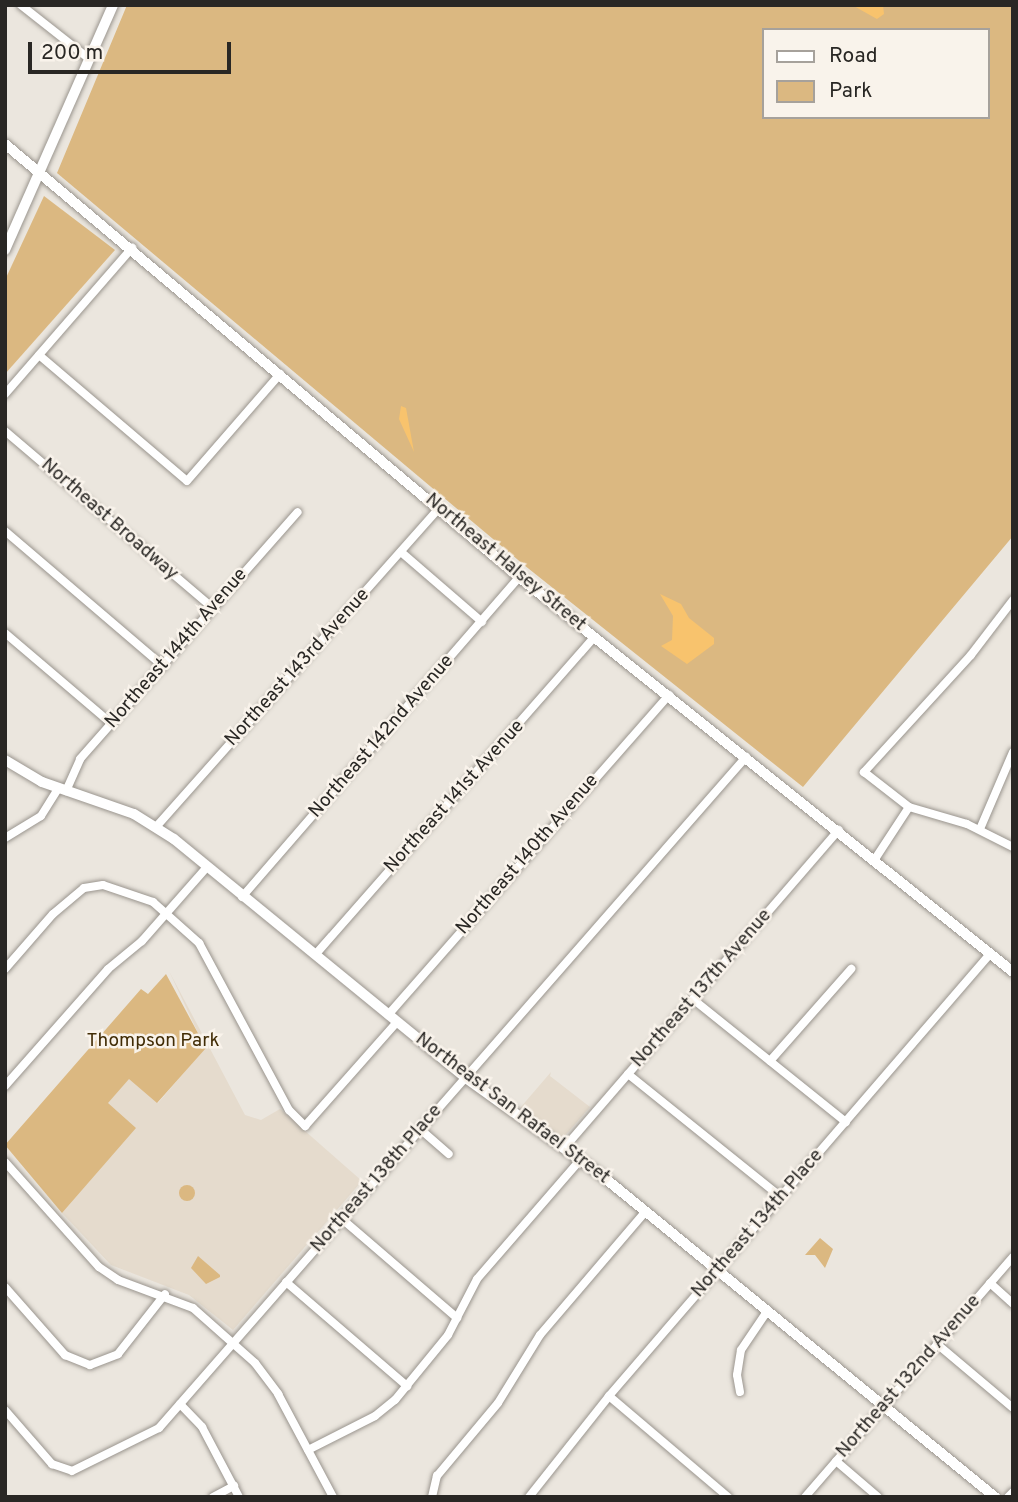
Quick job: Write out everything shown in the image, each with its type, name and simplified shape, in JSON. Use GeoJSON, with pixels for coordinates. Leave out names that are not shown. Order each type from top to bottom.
{"type":"FeatureCollection","features":[{"type":"Feature","properties":{"kind":"main road"},"geometry":{"type":"LineString","coordinates":[[5,250],[113,5]]}},
{"type":"Feature","properties":{"kind":"main road","name":"Northeast Halsey Street"},"geometry":{"type":"LineString","coordinates":[[5,144],[132,248],[519,577],[839,830],[1013,972]]}},
{"type":"Feature","properties":{"kind":"street"},"geometry":{"type":"LineString","coordinates":[[21,5],[88,58]]}},
{"type":"Feature","properties":{"kind":"street"},"geometry":{"type":"LineString","coordinates":[[5,394],[132,248]]}},
{"type":"Feature","properties":{"kind":"street"},"geometry":{"type":"LineString","coordinates":[[39,355],[187,481],[280,374]]}},
{"type":"Feature","properties":{"kind":"street","name":"Northeast Broadway"},"geometry":{"type":"LineString","coordinates":[[5,431],[213,608]]}},
{"type":"Feature","properties":{"kind":"street","name":"Northeast 143rd Avenue"},"geometry":{"type":"LineString","coordinates":[[156,827],[438,509]]}},
{"type":"Feature","properties":{"kind":"street","name":"Northeast 144th Avenue"},"geometry":{"type":"LineString","coordinates":[[5,838],[41,816],[62,790],[77,764],[298,512]]}},
{"type":"Feature","properties":{"kind":"street"},"geometry":{"type":"LineString","coordinates":[[5,531],[163,666]]}},
{"type":"Feature","properties":{"kind":"street"},"geometry":{"type":"LineString","coordinates":[[401,552],[482,622]]}},
{"type":"Feature","properties":{"kind":"street","name":"Northeast 142nd Avenue"},"geometry":{"type":"LineString","coordinates":[[242,897],[519,577]]}},
{"type":"Feature","properties":{"kind":"street"},"geometry":{"type":"LineString","coordinates":[[1013,600],[971,655],[864,772],[909,807],[980,829],[1013,847]]}},
{"type":"Feature","properties":{"kind":"street"},"geometry":{"type":"LineString","coordinates":[[5,633],[112,724]]}},
{"type":"Feature","properties":{"kind":"street","name":"Northeast 141st Avenue"},"geometry":{"type":"LineString","coordinates":[[314,956],[594,637]]}},
{"type":"Feature","properties":{"kind":"street","name":"Northeast 140th Avenue"},"geometry":{"type":"LineString","coordinates":[[167,912],[199,943],[289,1110],[305,1126],[668,695]]}},
{"type":"Feature","properties":{"kind":"street"},"geometry":{"type":"LineString","coordinates":[[980,829],[1013,752]]}},
{"type":"Feature","properties":{"kind":"street","name":"Northeast 138th Place"},"geometry":{"type":"LineString","coordinates":[[5,1410],[47,1460],[66,1470],[85,1468],[150,1434],[180,1404],[746,757]]}},
{"type":"Feature","properties":{"kind":"street","name":"Northeast San Rafael Street"},"geometry":{"type":"LineString","coordinates":[[5,760],[62,790],[125,810],[156,827],[466,1078],[581,1159],[885,1404],[995,1497]]}},
{"type":"Feature","properties":{"kind":"street"},"geometry":{"type":"LineString","coordinates":[[875,859],[909,807]]}},
{"type":"Feature","properties":{"kind":"street"},"geometry":{"type":"LineString","coordinates":[[953,830],[955,821]]}},
{"type":"Feature","properties":{"kind":"street","name":"Northeast 137th Avenue"},"geometry":{"type":"LineString","coordinates":[[565,1147],[839,830]]}},
{"type":"Feature","properties":{"kind":"street"},"geometry":{"type":"LineString","coordinates":[[5,1087],[108,969],[167,912],[207,867]]}},
{"type":"Feature","properties":{"kind":"street"},"geometry":{"type":"LineString","coordinates":[[5,969],[60,908],[84,888],[103,885],[153,902],[167,912]]}},
{"type":"Feature","properties":{"kind":"street","name":"Northeast 134th Place"},"geometry":{"type":"LineString","coordinates":[[529,1497],[609,1396],[990,954]]}},
{"type":"Feature","properties":{"kind":"street"},"geometry":{"type":"LineString","coordinates":[[770,1061],[851,969]]}},
{"type":"Feature","properties":{"kind":"street"},"geometry":{"type":"LineString","coordinates":[[694,1000],[846,1122]]}},
{"type":"Feature","properties":{"kind":"street"},"geometry":{"type":"LineString","coordinates":[[628,1073],[781,1197]]}},
{"type":"Feature","properties":{"kind":"street"},"geometry":{"type":"LineString","coordinates":[[420,1129],[449,1154]]}},
{"type":"Feature","properties":{"kind":"street"},"geometry":{"type":"LineString","coordinates":[[308,1450],[382,1411],[407,1386],[457,1318],[477,1279],[581,1159]]}},
{"type":"Feature","properties":{"kind":"street"},"geometry":{"type":"LineString","coordinates":[[5,1161],[99,1268],[118,1280],[164,1294],[193,1308],[234,1342],[271,1382],[333,1497]]}},
{"type":"Feature","properties":{"kind":"street"},"geometry":{"type":"LineString","coordinates":[[432,1497],[437,1476],[498,1403],[540,1335],[646,1211]]}},
{"type":"Feature","properties":{"kind":"street"},"geometry":{"type":"LineString","coordinates":[[342,1219],[457,1318]]}},
{"type":"Feature","properties":{"kind":"street","name":"Northeast 132nd Avenue"},"geometry":{"type":"LineString","coordinates":[[805,1497],[1013,1257]]}},
{"type":"Feature","properties":{"kind":"street"},"geometry":{"type":"LineString","coordinates":[[286,1282],[407,1386]]}},
{"type":"Feature","properties":{"kind":"street"},"geometry":{"type":"LineString","coordinates":[[990,1283],[1013,1304]]}},
{"type":"Feature","properties":{"kind":"street"},"geometry":{"type":"LineString","coordinates":[[5,1287],[73,1361],[90,1365],[112,1359],[164,1294]]}},
{"type":"Feature","properties":{"kind":"street"},"geometry":{"type":"LineString","coordinates":[[740,1392],[737,1375],[741,1350],[768,1310]]}},
{"type":"Feature","properties":{"kind":"street"},"geometry":{"type":"LineString","coordinates":[[937,1344],[1013,1408]]}},
{"type":"Feature","properties":{"kind":"street"},"geometry":{"type":"LineString","coordinates":[[609,1396],[728,1497]]}},
{"type":"Feature","properties":{"kind":"street"},"geometry":{"type":"LineString","coordinates":[[180,1404],[198,1421],[240,1497]]}},
{"type":"Feature","properties":{"kind":"street"},"geometry":{"type":"LineString","coordinates":[[836,1461],[878,1497]]}},
{"type":"Feature","properties":{"kind":"street"},"geometry":{"type":"LineString","coordinates":[[213,1497],[234,1486]]}},
{"type":"Feature","properties":{"kind":"street"},"geometry":{"type":"LineString","coordinates":[[1009,1497],[1013,1492]]}},
{"type":"Feature","properties":{"kind":"shaded area"},"geometry":{"type":"Polygon","coordinates":[[[852,5],[883,5],[884,14],[877,19],[852,5]]]}},
{"type":"Feature","properties":{"kind":"shaded area"},"geometry":{"type":"Polygon","coordinates":[[[401,406],[406,408],[414,452],[399,419],[401,406]]]}},
{"type":"Feature","properties":{"kind":"shaded area"},"geometry":{"type":"Polygon","coordinates":[[[660,594],[681,604],[689,618],[714,638],[714,644],[687,664],[661,646],[672,640],[673,616],[660,594]]]}},
{"type":"Feature","properties":{"kind":"shaded area"},"geometry":{"type":"Polygon","coordinates":[[[169,971],[245,1115],[261,1120],[280,1109],[362,1181],[233,1330],[189,1295],[111,1265],[62,1213],[135,1128],[107,1103],[129,1078],[158,1103],[205,1048],[169,971]]]}},
{"type":"Feature","properties":{"kind":"shaded area"},"geometry":{"type":"Polygon","coordinates":[[[551,1072],[550,1076],[590,1107],[563,1138],[520,1108],[551,1072]]]}},
{"type":"Feature","properties":{"kind":"green space"},"geometry":{"type":"Polygon","coordinates":[[[127,5],[1013,5],[1013,536],[803,787],[524,565],[57,173],[127,5]]]}},
{"type":"Feature","properties":{"kind":"green space"},"geometry":{"type":"Polygon","coordinates":[[[44,196],[115,250],[5,374],[5,280],[44,196]]]}},
{"type":"Feature","properties":{"kind":"green space","name":"Thompson Park"},"geometry":{"type":"Polygon","coordinates":[[[166,974],[206,1048],[157,1103],[129,1079],[108,1103],[136,1128],[62,1213],[5,1145],[141,989],[148,994],[166,974]]]}},
{"type":"Feature","properties":{"kind":"green space"},"geometry":{"type":"Polygon","coordinates":[[[187,1185],[193,1187],[193,1199],[187,1201],[181,1199],[179,1193],[181,1187],[187,1185]]]}},
{"type":"Feature","properties":{"kind":"green space"},"geometry":{"type":"Polygon","coordinates":[[[820,1238],[833,1249],[825,1268],[815,1255],[805,1255],[820,1238]]]}},
{"type":"Feature","properties":{"kind":"green space"},"geometry":{"type":"Polygon","coordinates":[[[198,1256],[220,1277],[206,1284],[191,1268],[198,1256]]]}}]}
